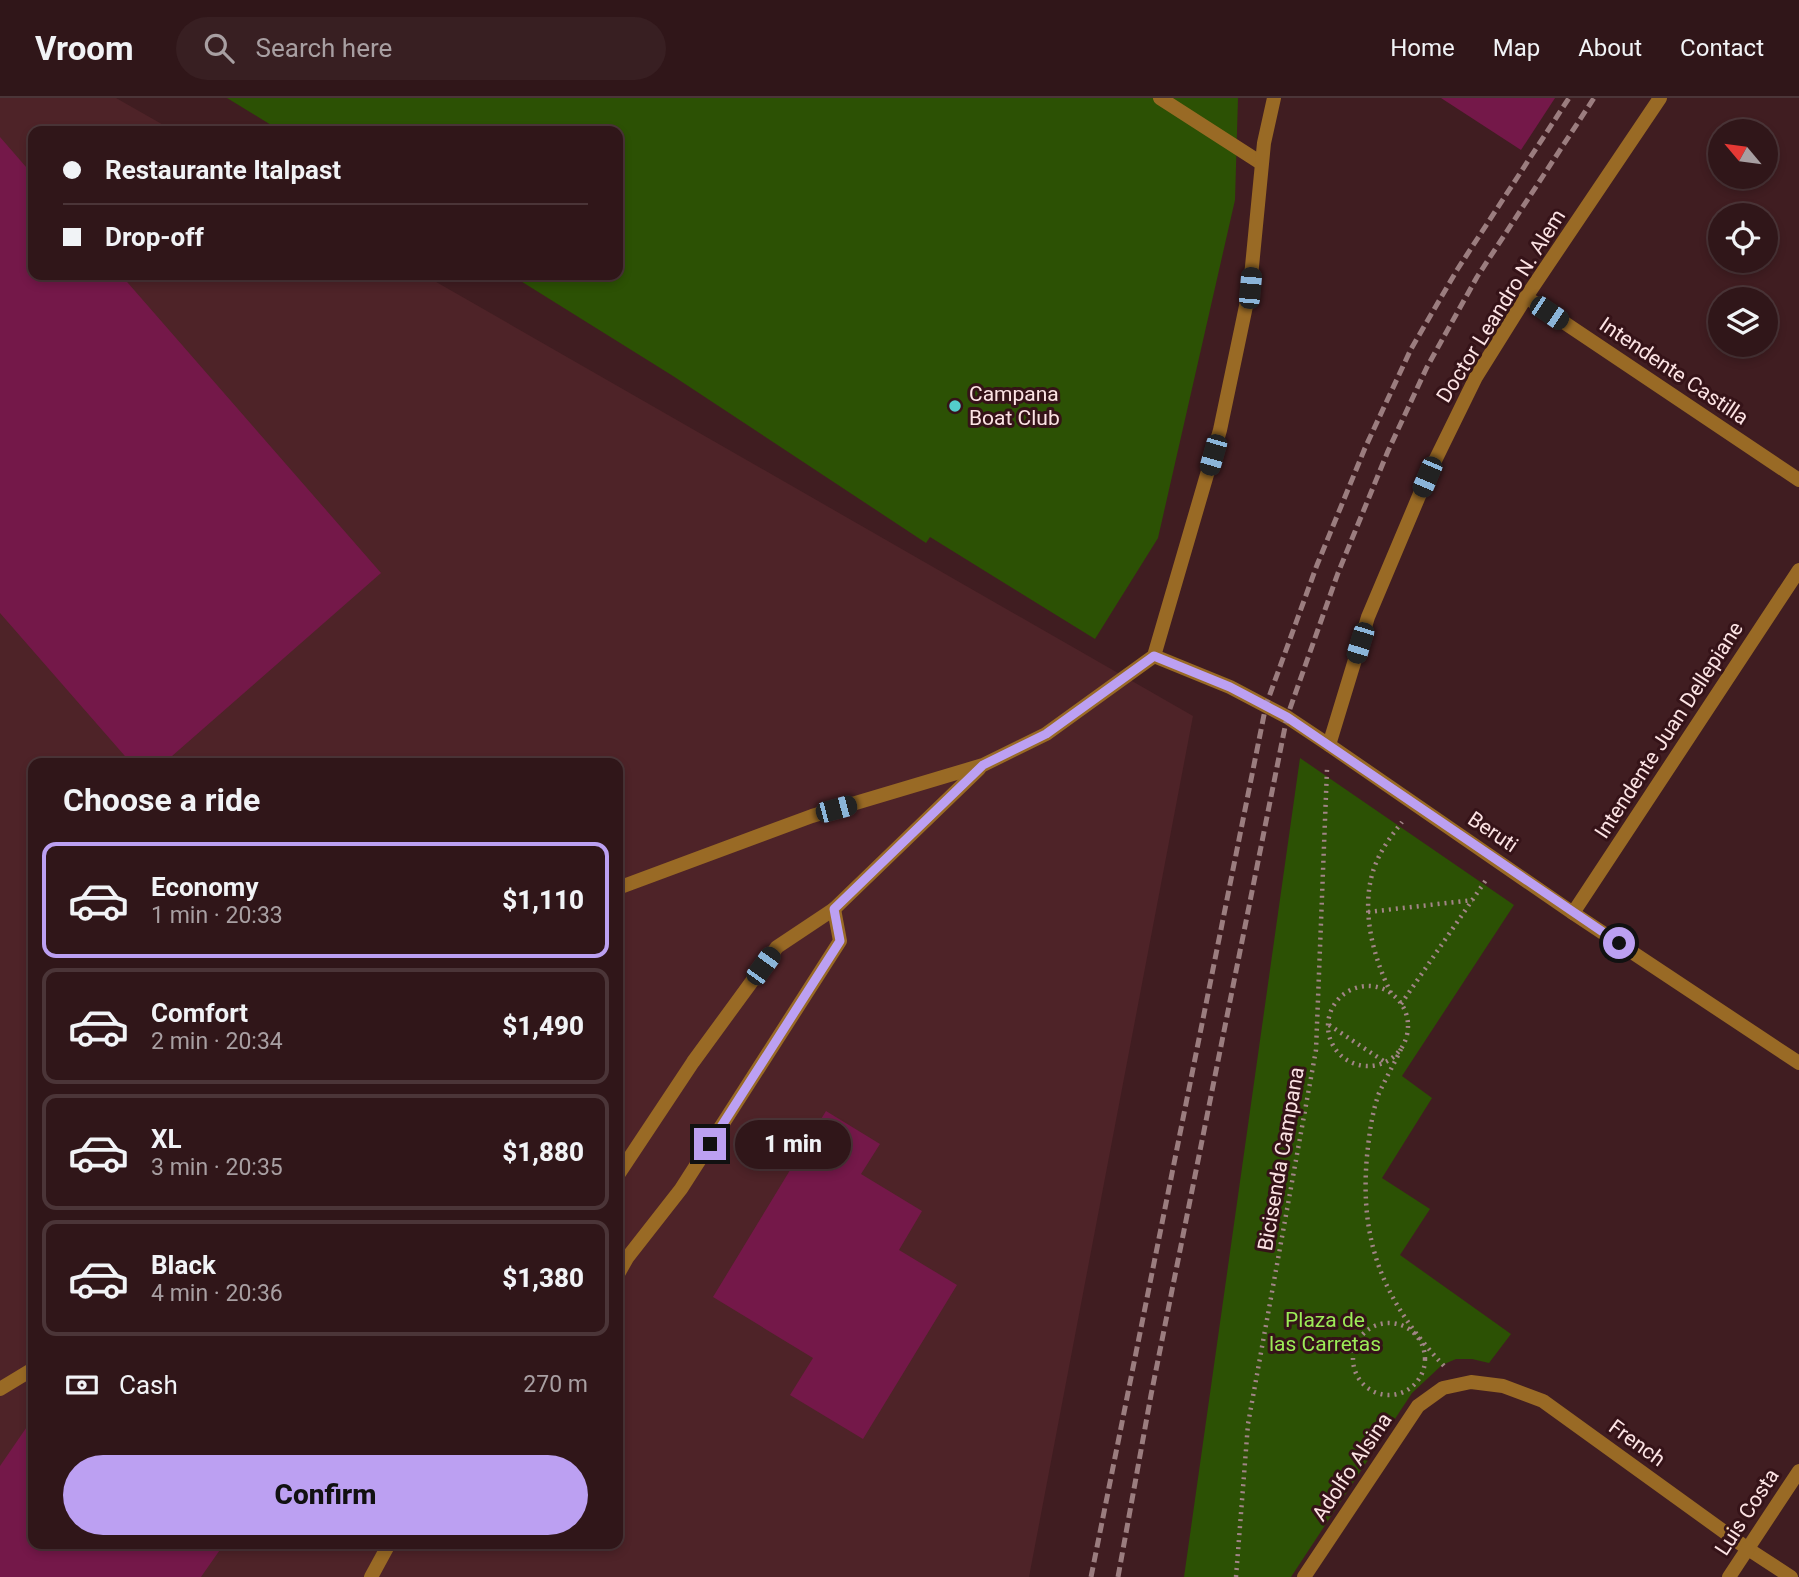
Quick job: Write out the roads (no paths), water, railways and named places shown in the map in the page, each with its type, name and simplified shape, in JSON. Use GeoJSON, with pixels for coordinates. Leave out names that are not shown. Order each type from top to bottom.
{"type":"FeatureCollection","features":[{"type":"Feature","properties":{"kind":"street"},"geometry":{"type":"LineString","coordinates":[[1160,98],[1261,163]]}},
{"type":"Feature","properties":{"kind":"street"},"geometry":{"type":"LineString","coordinates":[[623,886],[812,816],[983,765],[1046,734],[1154,656],[1220,430],[1250,288],[1261,163],[1274,98]]}},
{"type":"Feature","properties":{"kind":"street","name":"Doctor Leandro N. Alem"},"geometry":{"type":"LineString","coordinates":[[1329,745],[1368,617],[1427,477],[1476,377],[1660,98]]}},
{"type":"Feature","properties":{"kind":"street","name":"Intendente Castilla"},"geometry":{"type":"LineString","coordinates":[[1526,298],[1799,480]]}},
{"type":"Feature","properties":{"kind":"street","name":"Intendente Juan Dellepiane"},"geometry":{"type":"LineString","coordinates":[[1573,913],[1799,570]]}},
{"type":"Feature","properties":{"kind":"street","name":"Beruti"},"geometry":{"type":"LineString","coordinates":[[1154,656],[1230,687],[1287,717],[1573,913],[1799,1063]]}},
{"type":"Feature","properties":{"kind":"street"},"geometry":{"type":"LineString","coordinates":[[623,1167],[693,1062],[777,947],[834,909],[983,765]]}},
{"type":"Feature","properties":{"kind":"street"},"geometry":{"type":"LineString","coordinates":[[623,1264],[681,1189],[840,941],[834,909]]}},
{"type":"Feature","properties":{"kind":"street"},"geometry":{"type":"LineString","coordinates":[[0,1389],[28,1372]]}},
{"type":"Feature","properties":{"kind":"street","name":"French"},"geometry":{"type":"LineString","coordinates":[[1443,1388],[1471,1382],[1503,1385],[1543,1401],[1791,1577]]}},
{"type":"Feature","properties":{"kind":"street","name":"Adolfo Alsina"},"geometry":{"type":"LineString","coordinates":[[1304,1577],[1418,1406],[1443,1388]]}},
{"type":"Feature","properties":{"kind":"street","name":"Luis Costa"},"geometry":{"type":"LineString","coordinates":[[1729,1577],[1799,1471]]}},
{"type":"Feature","properties":{"kind":"street"},"geometry":{"type":"LineString","coordinates":[[371,1577],[386,1549]]}},
{"type":"Feature","properties":{"kind":"railway"},"geometry":{"type":"LineString","coordinates":[[1091,1577],[1266,705],[1317,565],[1365,448],[1411,349],[1457,270],[1569,98]]}},
{"type":"Feature","properties":{"kind":"railway"},"geometry":{"type":"LineString","coordinates":[[1118,1577],[1151,1395],[1287,717],[1338,573],[1388,451],[1427,367],[1477,277],[1594,98]]}},
{"type":"Feature","properties":{"kind":"place","name":"Campana Boat Club"},"geometry":{"type":"Point","coordinates":[955,406]}},
{"type":"Feature","properties":{"kind":"park label","name":"Plaza de las Carretas"},"geometry":{"type":"Point","coordinates":[1325,1332]}}]}
